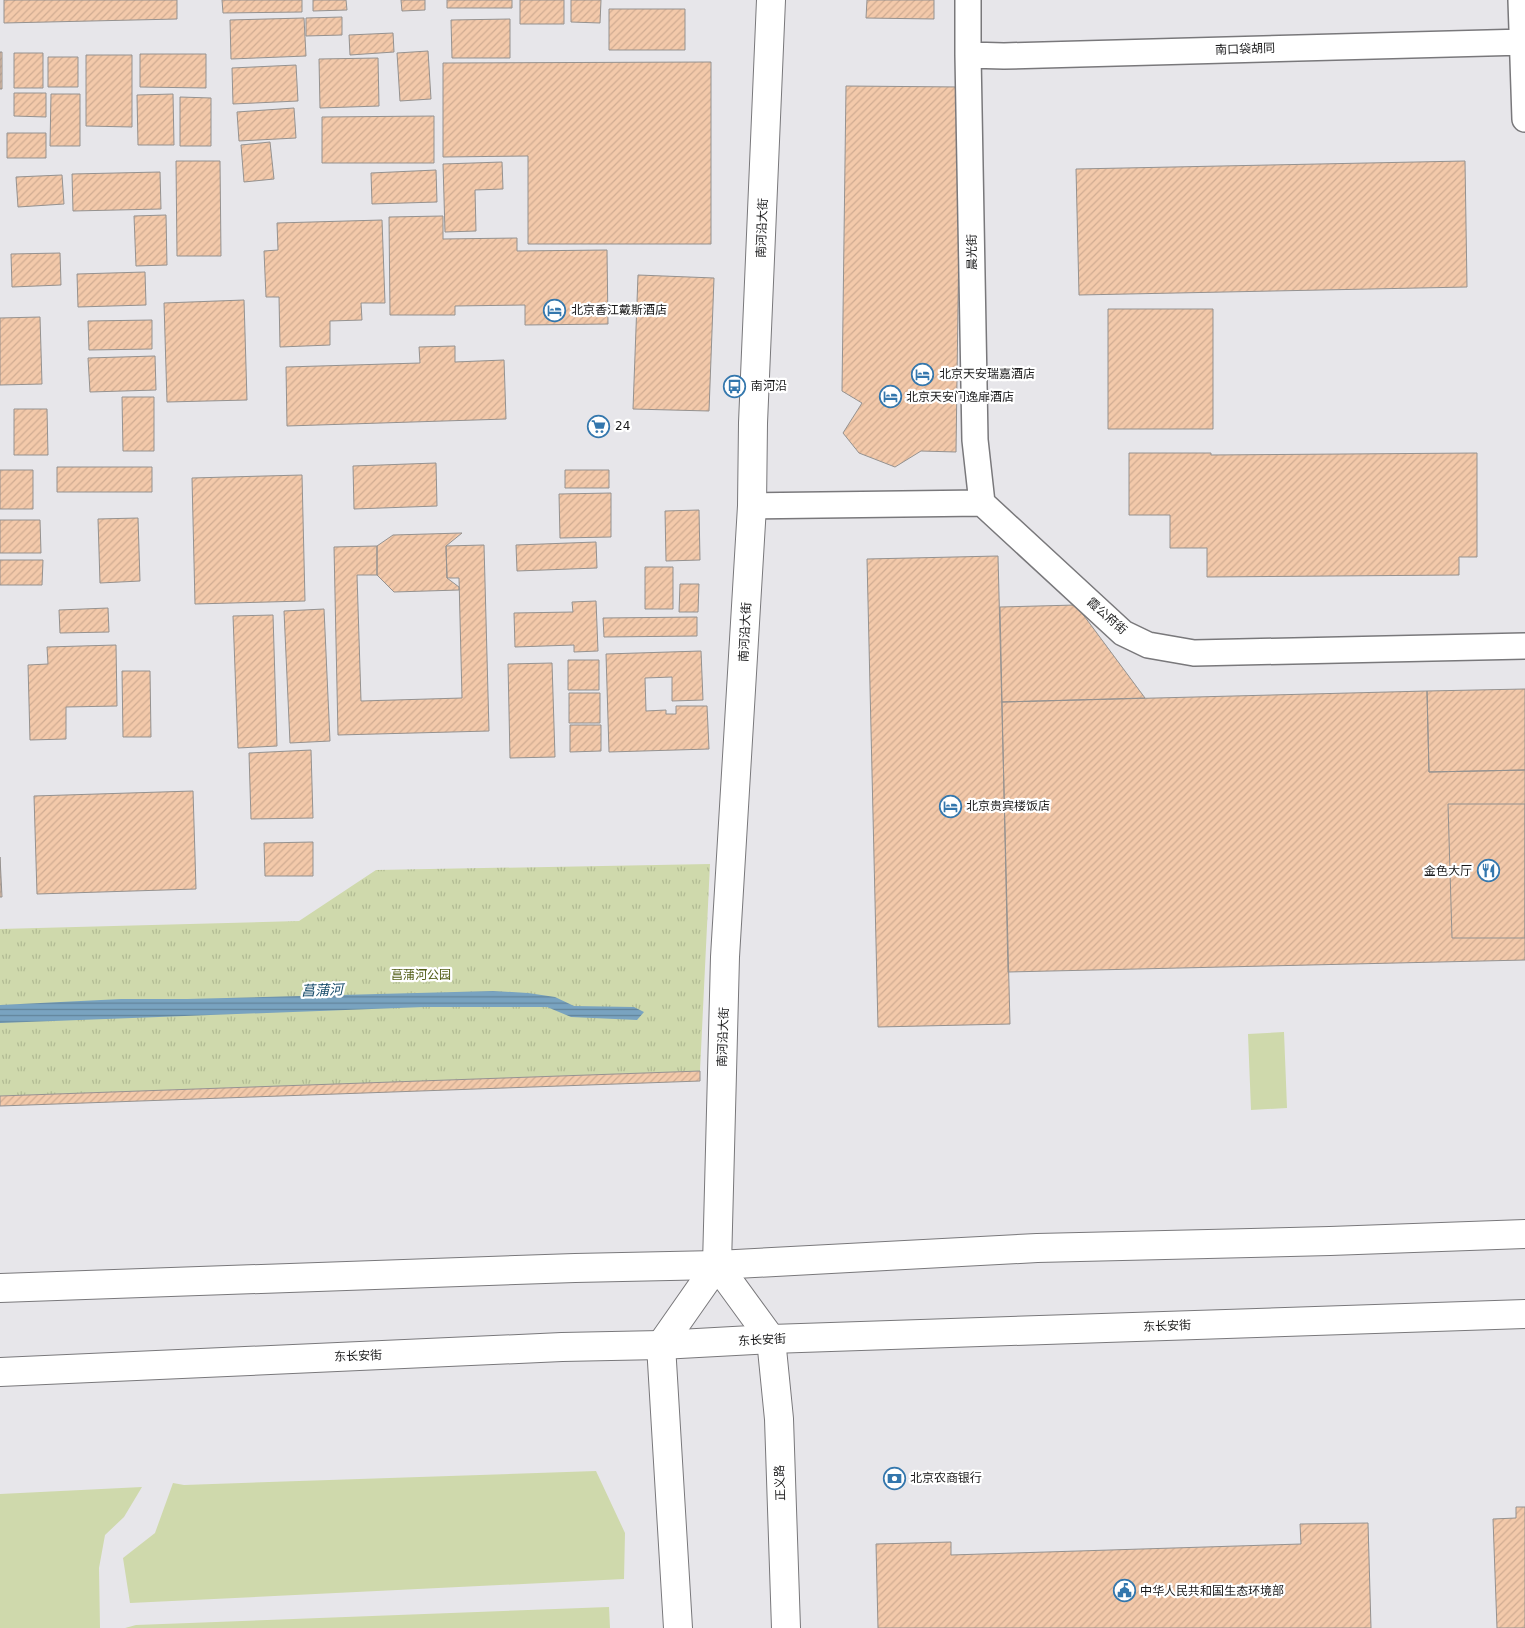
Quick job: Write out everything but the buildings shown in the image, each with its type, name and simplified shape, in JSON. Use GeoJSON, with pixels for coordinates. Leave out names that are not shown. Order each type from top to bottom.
{"type":"FeatureCollection","features":[{"type":"Feature","properties":{"kind":"main road","name":"南河沿大街"},"geometry":{"type":"LineString","coordinates":[[717,1265],[725,957],[752,506],[753,423],[771,0]]}},
{"type":"Feature","properties":{"kind":"main road"},"geometry":{"type":"LineString","coordinates":[[0,1288],[566,1268],[717,1265],[1046,1248],[1525,1234]]}},
{"type":"Feature","properties":{"kind":"main road"},"geometry":{"type":"LineString","coordinates":[[717,1265],[771,1339]]}},
{"type":"Feature","properties":{"kind":"main road"},"geometry":{"type":"LineString","coordinates":[[678,1628],[661,1345],[717,1265]]}},
{"type":"Feature","properties":{"kind":"main road","name":"东长安街"},"geometry":{"type":"LineString","coordinates":[[0,1372],[771,1339],[1525,1314]]}},
{"type":"Feature","properties":{"kind":"main road","name":"正义路"},"geometry":{"type":"LineString","coordinates":[[771,1339],[779,1418],[786,1628]]}},
{"type":"Feature","properties":{"kind":"street","name":"晨光街"},"geometry":{"type":"LineString","coordinates":[[968,0],[975,440],[982,503]]}},
{"type":"Feature","properties":{"kind":"street"},"geometry":{"type":"LineString","coordinates":[[1521,0],[1524,42],[1525,119]]}},
{"type":"Feature","properties":{"kind":"street","name":"南口袋胡同"},"geometry":{"type":"LineString","coordinates":[[968,55],[1004,56],[1524,42]]}},
{"type":"Feature","properties":{"kind":"street"},"geometry":{"type":"LineString","coordinates":[[752,506],[982,503]]}},
{"type":"Feature","properties":{"kind":"street","name":"霞公府街"},"geometry":{"type":"LineString","coordinates":[[982,503],[1124,633],[1148,645],[1194,653],[1525,646]]}},
{"type":"Feature","properties":{"kind":"green space","name":"菖蒲河公园"},"geometry":{"type":"Polygon","coordinates":[[[710,864],[700,1071],[0,1096],[0,929],[299,921],[376,870],[710,864]]]}},
{"type":"Feature","properties":{"kind":"green space"},"geometry":{"type":"Polygon","coordinates":[[[1284,1032],[1287,1108],[1251,1110],[1248,1034],[1284,1032]]]}},
{"type":"Feature","properties":{"kind":"green space"},"geometry":{"type":"Polygon","coordinates":[[[596,1471],[625,1533],[624,1579],[130,1603],[123,1558],[155,1533],[173,1483],[184,1485],[596,1471]]]}},
{"type":"Feature","properties":{"kind":"green space"},"geometry":{"type":"Polygon","coordinates":[[[142,1487],[124,1517],[105,1535],[99,1568],[100,1628],[0,1628],[0,1494],[142,1487]]]}},
{"type":"Feature","properties":{"kind":"green space"},"geometry":{"type":"Polygon","coordinates":[[[609,1607],[610,1628],[125,1628],[136,1625],[609,1607]]]}},
{"type":"Feature","properties":{"kind":"water"},"geometry":{"type":"Polygon","coordinates":[[[493,991],[555,997],[574,1006],[634,1007],[644,1012],[637,1020],[571,1017],[547,1007],[424,1007],[0,1023],[0,1005],[121,999],[493,991]]]}},
{"type":"Feature","properties":{"kind":"place","name":"北京香江戴斯酒店"},"geometry":{"type":"Point","coordinates":[555,310]}},
{"type":"Feature","properties":{"kind":"place","name":"北京天安瑞嘉酒店"},"geometry":{"type":"Point","coordinates":[923,374]}},
{"type":"Feature","properties":{"kind":"place","name":"南河沿"},"geometry":{"type":"Point","coordinates":[735,386]}},
{"type":"Feature","properties":{"kind":"place","name":"北京天安门逸扉酒店"},"geometry":{"type":"Point","coordinates":[890,397]}},
{"type":"Feature","properties":{"kind":"place","name":"24"},"geometry":{"type":"Point","coordinates":[599,426]}},
{"type":"Feature","properties":{"kind":"place","name":"北京贵宾楼饭店"},"geometry":{"type":"Point","coordinates":[950,806]}},
{"type":"Feature","properties":{"kind":"place","name":"金色大厅"},"geometry":{"type":"Point","coordinates":[1488,871]}},
{"type":"Feature","properties":{"kind":"place","name":"北京农商银行"},"geometry":{"type":"Point","coordinates":[894,1478]}},
{"type":"Feature","properties":{"kind":"place","name":"中华人民共和国生态环境部"},"geometry":{"type":"Point","coordinates":[1124,1591]}},
{"type":"Feature","properties":{"kind":"water label","name":"菖蒲河"},"geometry":{"type":"Point","coordinates":[322,990]}}]}
